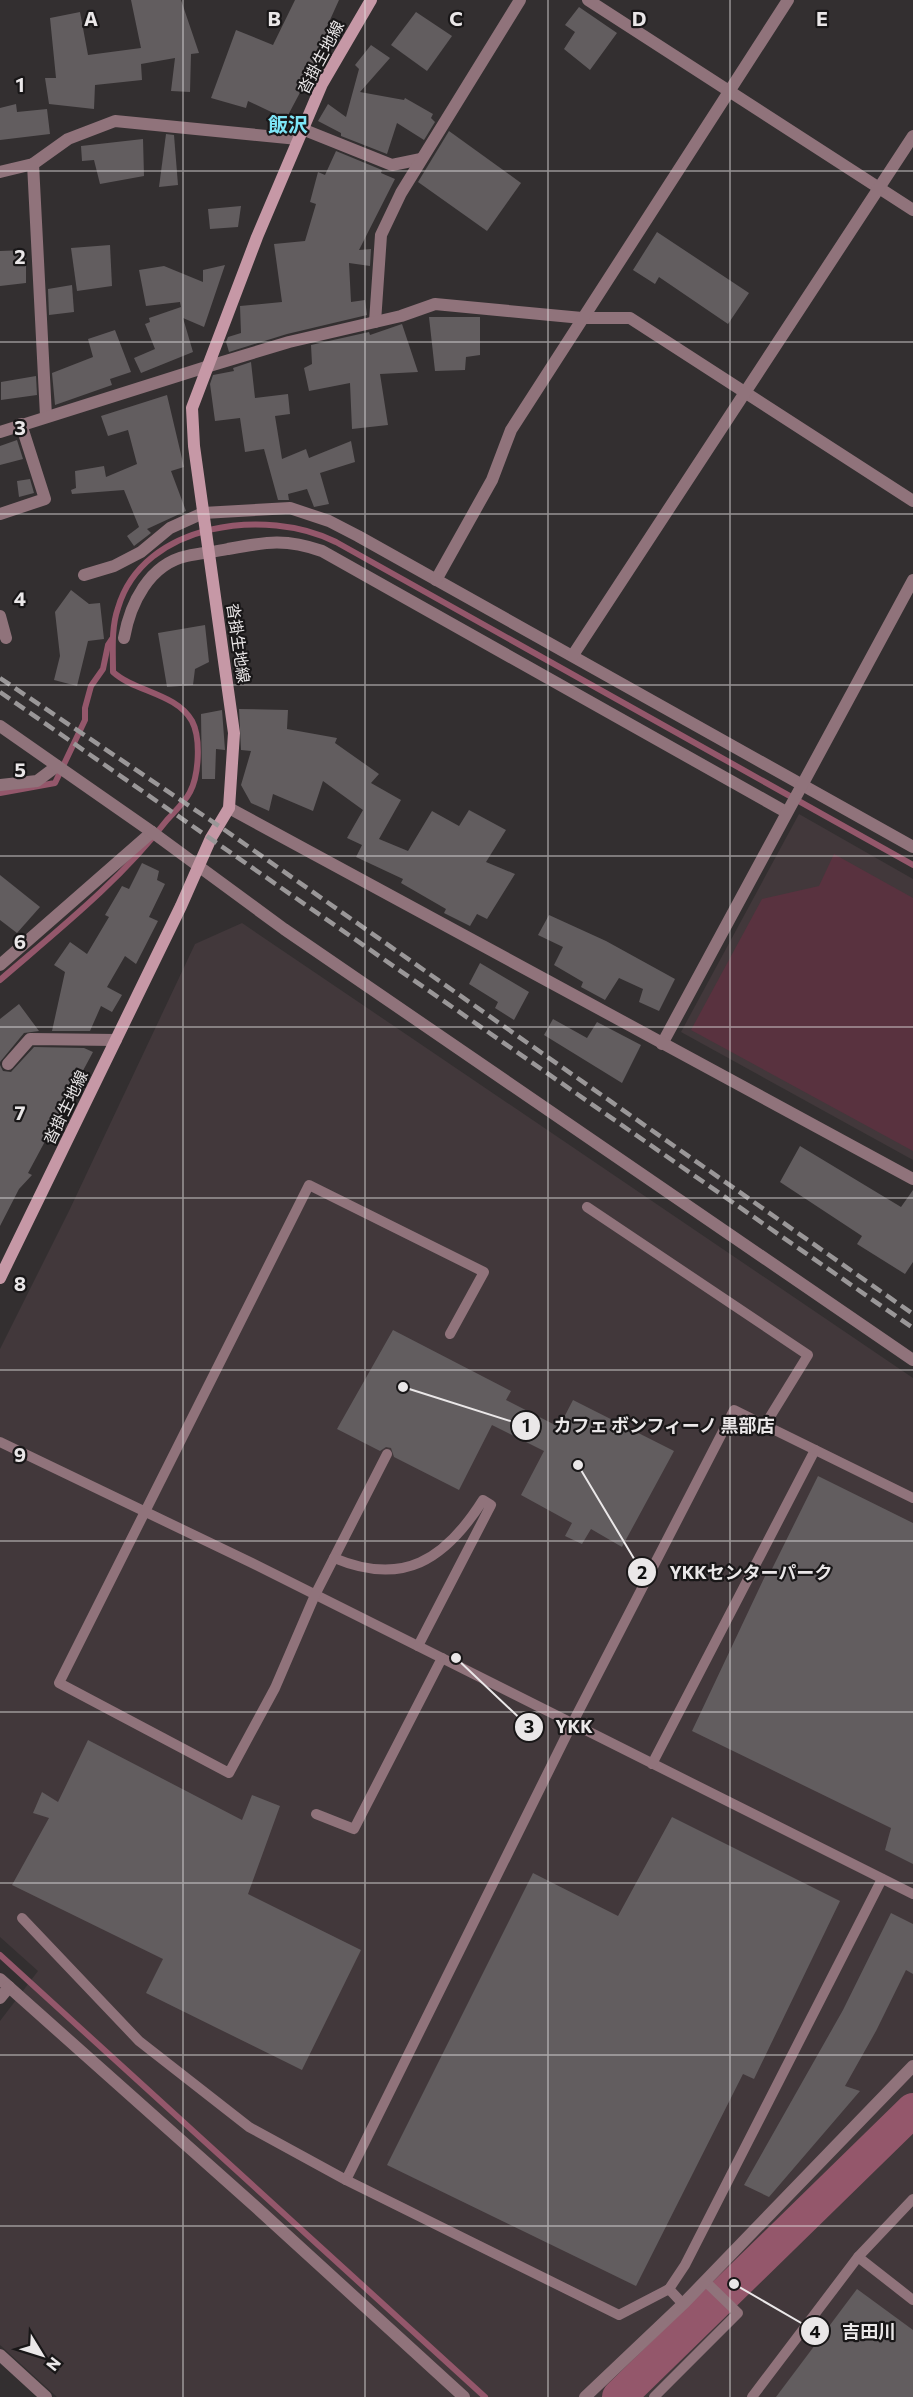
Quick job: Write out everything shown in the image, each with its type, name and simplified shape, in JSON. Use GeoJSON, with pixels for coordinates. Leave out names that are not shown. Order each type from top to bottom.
{"type":"FeatureCollection","features":[{"type":"Feature","properties":{"kind":"main road","name":"沓掛生地線"},"geometry":{"type":"LineString","coordinates":[[0,1278],[229,808],[234,733],[194,446],[192,408],[206,367],[300,134],[322,84],[371,0]]}},
{"type":"Feature","properties":{"kind":"street"},"geometry":{"type":"LineString","coordinates":[[375,322],[381,235],[400,193],[520,0]]}},
{"type":"Feature","properties":{"kind":"street"},"geometry":{"type":"LineString","coordinates":[[588,0],[913,210]]}},
{"type":"Feature","properties":{"kind":"street"},"geometry":{"type":"LineString","coordinates":[[436,580],[492,480],[512,430],[788,0]]}},
{"type":"Feature","properties":{"kind":"street"},"geometry":{"type":"LineString","coordinates":[[0,172],[33,164],[68,139],[115,121],[300,134],[392,165],[421,159]]}},
{"type":"Feature","properties":{"kind":"street"},"geometry":{"type":"LineString","coordinates":[[573,654],[913,136]]}},
{"type":"Feature","properties":{"kind":"street"},"geometry":{"type":"LineString","coordinates":[[33,164],[46,416]]}},
{"type":"Feature","properties":{"kind":"street"},"geometry":{"type":"LineString","coordinates":[[0,432],[289,342],[375,322],[435,304],[582,318],[630,318],[913,501]]}},
{"type":"Feature","properties":{"kind":"street"},"geometry":{"type":"LineString","coordinates":[[0,514],[45,500],[21,424]]}},
{"type":"Feature","properties":{"kind":"street"},"geometry":{"type":"LineString","coordinates":[[84,575],[114,566],[141,552],[170,528],[204,518],[290,508],[329,521],[501,618],[573,654],[681,719],[913,847]]}},
{"type":"Feature","properties":{"kind":"street"},"geometry":{"type":"LineString","coordinates":[[124,638],[129,612],[144,585],[169,563],[208,549],[264,542],[296,542],[322,551],[786,812]]}},
{"type":"Feature","properties":{"kind":"street"},"geometry":{"type":"LineString","coordinates":[[662,1044],[913,580]]}},
{"type":"Feature","properties":{"kind":"street"},"geometry":{"type":"LineString","coordinates":[[0,616],[6,638]]}},
{"type":"Feature","properties":{"kind":"street"},"geometry":{"type":"LineString","coordinates":[[0,726],[152,832],[198,868],[628,1168],[913,1360]]}},
{"type":"Feature","properties":{"kind":"street"},"geometry":{"type":"LineString","coordinates":[[0,785],[37,781],[57,766]]}},
{"type":"Feature","properties":{"kind":"street"},"geometry":{"type":"LineString","coordinates":[[229,808],[913,1179]]}},
{"type":"Feature","properties":{"kind":"street"},"geometry":{"type":"LineString","coordinates":[[0,965],[152,832]]}},
{"type":"Feature","properties":{"kind":"street"},"geometry":{"type":"LineString","coordinates":[[8,1064],[30,1039],[116,1040]]}},
{"type":"Feature","properties":{"kind":"street"},"geometry":{"type":"LineString","coordinates":[[0,1998],[4,1983],[258,2208],[464,2397]]}},
{"type":"Feature","properties":{"kind":"street"},"geometry":{"type":"LineString","coordinates":[[585,2397],[706,2281],[913,2066]]}},
{"type":"Feature","properties":{"kind":"street"},"geometry":{"type":"LineString","coordinates":[[0,2355],[46,2397]]}},
{"type":"Feature","properties":{"kind":"lane"},"geometry":{"type":"LineString","coordinates":[[387,1454],[315,1594],[274,1688],[229,1773],[59,1683],[309,1185],[484,1272],[450,1334]]}},
{"type":"Feature","properties":{"kind":"lane"},"geometry":{"type":"LineString","coordinates":[[587,1208],[808,1355],[765,1425]]}},
{"type":"Feature","properties":{"kind":"lane"},"geometry":{"type":"LineString","coordinates":[[346,2180],[572,1724],[734,1410],[913,1498]]}},
{"type":"Feature","properties":{"kind":"lane"},"geometry":{"type":"LineString","coordinates":[[0,1442],[315,1594],[913,1894]]}},
{"type":"Feature","properties":{"kind":"lane"},"geometry":{"type":"LineString","coordinates":[[652,1764],[815,1450]]}},
{"type":"Feature","properties":{"kind":"lane"},"geometry":{"type":"LineString","coordinates":[[334,1558],[357,1568],[381,1571],[416,1564],[444,1549],[464,1530],[483,1500],[491,1504],[418,1646]]}},
{"type":"Feature","properties":{"kind":"lane"},"geometry":{"type":"LineString","coordinates":[[316,1814],[354,1829],[442,1658]]}},
{"type":"Feature","properties":{"kind":"lane"},"geometry":{"type":"LineString","coordinates":[[22,1918],[139,2041],[249,2127],[346,2180],[619,2315],[669,2289],[685,2265],[882,1879]]}},
{"type":"Feature","properties":{"kind":"lane"},"geometry":{"type":"LineString","coordinates":[[752,2397],[858,2257],[913,2199]]}},
{"type":"Feature","properties":{"kind":"lane"},"geometry":{"type":"LineString","coordinates":[[858,2257],[913,2300]]}},
{"type":"Feature","properties":{"kind":"lane"},"geometry":{"type":"LineString","coordinates":[[654,2397],[738,2313],[706,2281]]}},
{"type":"Feature","properties":{"kind":"lane"},"geometry":{"type":"LineString","coordinates":[[669,2289],[683,2304]]}},
{"type":"Feature","properties":{"kind":"shaded area"},"geometry":{"type":"Polygon","coordinates":[[[799,814],[913,879],[913,1160],[681,1032],[799,814]]]}},
{"type":"Feature","properties":{"kind":"shaded area"},"geometry":{"type":"Polygon","coordinates":[[[834,854],[913,898],[913,1151],[691,1030],[762,899],[819,886],[834,854]]]}},
{"type":"Feature","properties":{"kind":"shaded area"},"geometry":{"type":"Polygon","coordinates":[[[242,923],[913,1378],[913,2397],[57,2397],[0,2345],[0,2021],[38,1971],[0,1937],[0,1349],[69,1211],[195,944],[242,923]]]}},
{"type":"Feature","properties":{"kind":"building"},"geometry":{"type":"Polygon","coordinates":[[[131,0],[181,0],[199,53],[191,54],[190,92],[171,91],[175,58],[141,64],[142,80],[95,85],[94,109],[49,104],[45,78],[56,78],[50,18],[80,12],[88,55],[141,48],[131,0]]]}},
{"type":"Feature","properties":{"kind":"building"},"geometry":{"type":"Polygon","coordinates":[[[295,0],[339,0],[325,31],[331,34],[286,119],[248,101],[246,108],[211,98],[236,30],[273,45],[295,0]]]}},
{"type":"Feature","properties":{"kind":"building"},"geometry":{"type":"Polygon","coordinates":[[[579,7],[617,33],[590,70],[564,49],[575,32],[565,25],[579,7]]]}},
{"type":"Feature","properties":{"kind":"building"},"geometry":{"type":"Polygon","coordinates":[[[416,12],[452,36],[427,71],[391,45],[416,12]]]}},
{"type":"Feature","properties":{"kind":"building"},"geometry":{"type":"Polygon","coordinates":[[[371,45],[390,58],[360,92],[404,100],[405,98],[433,114],[431,118],[435,122],[424,140],[397,123],[387,154],[341,136],[341,133],[318,121],[328,104],[346,117],[359,69],[355,65],[371,45]]]}},
{"type":"Feature","properties":{"kind":"building"},"geometry":{"type":"Polygon","coordinates":[[[16,104],[17,112],[47,109],[50,134],[0,140],[0,108],[16,104]]]}},
{"type":"Feature","properties":{"kind":"building"},"geometry":{"type":"Polygon","coordinates":[[[449,131],[521,183],[487,231],[418,182],[449,131]]]}},
{"type":"Feature","properties":{"kind":"building"},"geometry":{"type":"Polygon","coordinates":[[[166,134],[174,135],[178,185],[159,187],[166,134]]]}},
{"type":"Feature","properties":{"kind":"building"},"geometry":{"type":"Polygon","coordinates":[[[143,139],[144,176],[100,184],[94,160],[82,161],[81,146],[143,139]]]}},
{"type":"Feature","properties":{"kind":"building"},"geometry":{"type":"Polygon","coordinates":[[[336,151],[382,170],[381,173],[395,179],[359,250],[371,249],[370,266],[349,263],[351,302],[365,300],[367,315],[287,334],[229,352],[226,342],[228,337],[241,333],[240,306],[282,302],[274,244],[305,241],[316,204],[310,202],[318,172],[325,175],[336,151]]]}},
{"type":"Feature","properties":{"kind":"building"},"geometry":{"type":"Polygon","coordinates":[[[241,206],[238,227],[210,229],[208,209],[241,206]]]}},
{"type":"Feature","properties":{"kind":"building"},"geometry":{"type":"Polygon","coordinates":[[[657,232],[749,293],[728,324],[659,277],[655,284],[633,270],[657,232]]]}},
{"type":"Feature","properties":{"kind":"building"},"geometry":{"type":"Polygon","coordinates":[[[110,245],[112,286],[77,291],[71,248],[110,245]]]}},
{"type":"Feature","properties":{"kind":"building"},"geometry":{"type":"Polygon","coordinates":[[[26,250],[26,283],[0,286],[0,251],[26,250]]]}},
{"type":"Feature","properties":{"kind":"building"},"geometry":{"type":"Polygon","coordinates":[[[225,265],[204,327],[183,318],[193,352],[141,373],[134,358],[155,349],[145,324],[150,322],[149,318],[181,307],[180,302],[146,306],[139,270],[164,266],[203,282],[203,270],[225,265]]]}},
{"type":"Feature","properties":{"kind":"building"},"geometry":{"type":"Polygon","coordinates":[[[72,285],[74,312],[49,315],[48,289],[72,285]]]}},
{"type":"Feature","properties":{"kind":"building"},"geometry":{"type":"Polygon","coordinates":[[[429,317],[480,317],[480,355],[466,357],[465,370],[435,371],[429,317]]]}},
{"type":"Feature","properties":{"kind":"building"},"geometry":{"type":"Polygon","coordinates":[[[402,324],[418,372],[380,374],[388,425],[352,429],[350,383],[309,391],[304,368],[312,364],[311,345],[369,332],[370,335],[402,324]]]}},
{"type":"Feature","properties":{"kind":"building"},"geometry":{"type":"Polygon","coordinates":[[[115,330],[131,372],[110,379],[112,385],[55,405],[52,373],[93,357],[88,339],[115,330]]]}},
{"type":"Feature","properties":{"kind":"building"},"geometry":{"type":"Polygon","coordinates":[[[251,362],[255,398],[288,394],[290,414],[275,416],[282,459],[306,449],[309,458],[351,441],[355,462],[320,473],[329,504],[314,507],[307,489],[288,494],[289,500],[278,500],[264,449],[245,452],[240,418],[215,421],[210,384],[213,375],[234,371],[233,368],[251,362]]]}},
{"type":"Feature","properties":{"kind":"building"},"geometry":{"type":"Polygon","coordinates":[[[36,376],[37,395],[1,400],[1,382],[36,376]]]}},
{"type":"Feature","properties":{"kind":"building"},"geometry":{"type":"Polygon","coordinates":[[[167,395],[184,467],[171,471],[186,511],[147,529],[151,533],[134,546],[127,536],[139,527],[124,490],[72,494],[71,490],[76,488],[75,471],[104,466],[106,477],[137,464],[128,430],[108,436],[101,416],[167,395]]]}},
{"type":"Feature","properties":{"kind":"building"},"geometry":{"type":"Polygon","coordinates":[[[17,440],[23,459],[0,465],[0,446],[17,440]]]}},
{"type":"Feature","properties":{"kind":"building"},"geometry":{"type":"Polygon","coordinates":[[[30,479],[34,493],[19,497],[17,481],[30,479]]]}},
{"type":"Feature","properties":{"kind":"building"},"geometry":{"type":"Polygon","coordinates":[[[71,590],[89,604],[100,603],[104,639],[88,641],[77,686],[54,680],[60,656],[55,612],[71,590]]]}},
{"type":"Feature","properties":{"kind":"building"},"geometry":{"type":"Polygon","coordinates":[[[205,625],[209,662],[195,669],[193,685],[167,687],[158,633],[205,625]]]}},
{"type":"Feature","properties":{"kind":"building"},"geometry":{"type":"Polygon","coordinates":[[[239,709],[288,710],[287,729],[337,738],[335,743],[379,774],[371,783],[401,800],[379,839],[408,851],[432,811],[459,826],[469,810],[506,830],[486,862],[515,874],[487,919],[477,914],[470,926],[444,913],[446,909],[401,883],[403,879],[356,857],[362,845],[347,838],[363,810],[323,781],[313,811],[273,794],[269,811],[251,803],[241,785],[251,751],[241,750],[239,709]]]}},
{"type":"Feature","properties":{"kind":"building"},"geometry":{"type":"Polygon","coordinates":[[[222,710],[225,750],[216,749],[215,779],[202,779],[201,714],[222,710]]]}},
{"type":"Feature","properties":{"kind":"building"},"geometry":{"type":"Polygon","coordinates":[[[142,863],[159,871],[157,880],[165,884],[149,917],[158,921],[136,964],[125,956],[107,987],[122,995],[112,1012],[101,1006],[90,1031],[52,1031],[65,972],[54,965],[70,942],[87,954],[109,917],[105,915],[122,886],[129,889],[142,863]]]}},
{"type":"Feature","properties":{"kind":"building"},"geometry":{"type":"Polygon","coordinates":[[[0,875],[40,907],[17,933],[0,920],[0,875]]]}},
{"type":"Feature","properties":{"kind":"building"},"geometry":{"type":"Polygon","coordinates":[[[549,915],[606,941],[675,979],[659,1011],[639,1002],[643,989],[619,978],[605,1000],[581,987],[583,982],[554,965],[563,947],[538,935],[549,915]]]}},
{"type":"Feature","properties":{"kind":"building"},"geometry":{"type":"Polygon","coordinates":[[[480,963],[529,992],[514,1020],[495,1008],[498,1002],[469,984],[480,963]]]}},
{"type":"Feature","properties":{"kind":"building"},"geometry":{"type":"Polygon","coordinates":[[[19,1004],[39,1031],[24,1033],[0,1062],[0,1019],[19,1004]]]}},
{"type":"Feature","properties":{"kind":"building"},"geometry":{"type":"Polygon","coordinates":[[[553,1019],[587,1038],[597,1022],[641,1045],[622,1083],[544,1035],[553,1019]]]}},
{"type":"Feature","properties":{"kind":"building"},"geometry":{"type":"Polygon","coordinates":[[[34,1047],[84,1048],[93,1052],[28,1173],[32,1175],[19,1189],[0,1226],[0,1065],[3,1071],[11,1072],[34,1047]]]}},
{"type":"Feature","properties":{"kind":"building"},"geometry":{"type":"Polygon","coordinates":[[[800,1146],[901,1207],[913,1190],[913,1262],[905,1274],[857,1244],[862,1236],[780,1182],[800,1146]]]}},
{"type":"Feature","properties":{"kind":"building"},"geometry":{"type":"Polygon","coordinates":[[[393,1330],[511,1391],[506,1400],[559,1427],[573,1400],[674,1451],[622,1547],[591,1529],[582,1544],[565,1536],[572,1523],[521,1495],[544,1451],[492,1425],[459,1490],[394,1457],[391,1448],[386,1447],[380,1451],[337,1429],[393,1330]]]}},
{"type":"Feature","properties":{"kind":"building"},"geometry":{"type":"Polygon","coordinates":[[[818,1476],[913,1523],[913,1864],[885,1850],[891,1828],[692,1731],[766,1574],[769,1575],[818,1476]]]}},
{"type":"Feature","properties":{"kind":"building"},"geometry":{"type":"Polygon","coordinates":[[[88,1740],[242,1820],[252,1795],[280,1806],[248,1894],[361,1950],[302,2070],[146,1993],[163,1959],[12,1885],[49,1818],[33,1813],[42,1792],[58,1802],[88,1740]]]}},
{"type":"Feature","properties":{"kind":"building"},"geometry":{"type":"Polygon","coordinates":[[[672,1817],[840,1901],[754,2079],[743,2074],[636,2286],[387,2165],[533,1873],[618,1916],[672,1817]]]}},
{"type":"Feature","properties":{"kind":"building"},"geometry":{"type":"Polygon","coordinates":[[[891,1913],[913,1924],[913,1974],[906,1970],[876,2031],[845,2086],[860,2091],[769,2197],[744,2185],[843,2010],[891,1913]]]}},
{"type":"Feature","properties":{"kind":"building"},"geometry":{"type":"Polygon","coordinates":[[[857,2289],[913,2330],[913,2397],[776,2397],[857,2289]]]}},
{"type":"Feature","properties":{"kind":"waterway"},"geometry":{"type":"LineString","coordinates":[[0,980],[109,884],[149,842],[190,792],[198,756],[197,737],[192,721],[176,704],[122,679],[113,672],[114,623],[118,608],[132,579],[153,556],[180,540],[210,530],[243,525],[276,525],[308,531],[336,542],[913,865]]}},
{"type":"Feature","properties":{"kind":"waterway"},"geometry":{"type":"LineString","coordinates":[[0,793],[55,783],[85,720],[85,708],[91,686],[103,669],[108,645],[112,639]]}},
{"type":"Feature","properties":{"kind":"waterway"},"geometry":{"type":"LineString","coordinates":[[0,1955],[485,2397]]}},
{"type":"Feature","properties":{"kind":"waterway"},"geometry":{"type":"LineString","coordinates":[[619,2397],[913,2110]]}},
{"type":"Feature","properties":{"kind":"railway"},"geometry":{"type":"LineString","coordinates":[[0,678],[219,826],[913,1314]]}},
{"type":"Feature","properties":{"kind":"railway"},"geometry":{"type":"LineString","coordinates":[[0,692],[913,1328]]}},
{"type":"Feature","properties":{"kind":"place","name":"カフェ ボンフィーノ 黒部店"},"geometry":{"type":"Point","coordinates":[403,1387]}},
{"type":"Feature","properties":{"kind":"place","name":"YKKセンターパーク"},"geometry":{"type":"Point","coordinates":[578,1465]}},
{"type":"Feature","properties":{"kind":"place","name":"YKK"},"geometry":{"type":"Point","coordinates":[456,1658]}},
{"type":"Feature","properties":{"kind":"place","name":"吉田川"},"geometry":{"type":"Point","coordinates":[734,2284]}},
{"type":"Feature","properties":{"kind":"district","name":"飯沢"},"geometry":{"type":"Point","coordinates":[288,124]}}]}
